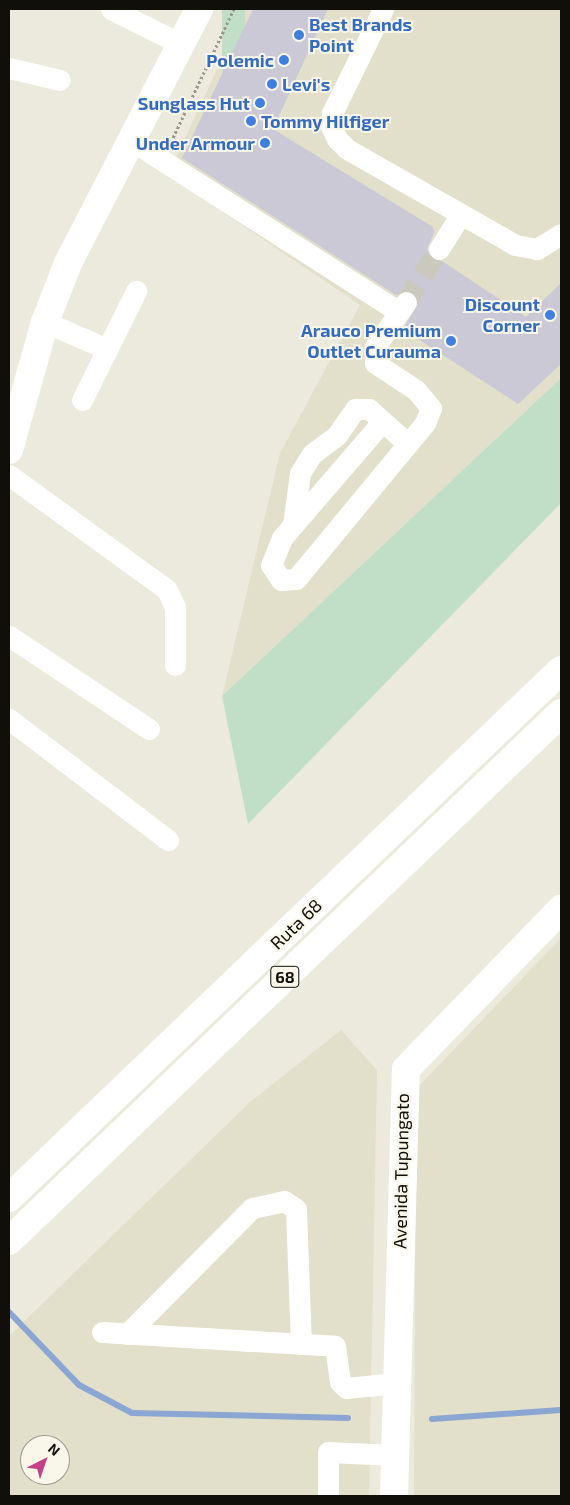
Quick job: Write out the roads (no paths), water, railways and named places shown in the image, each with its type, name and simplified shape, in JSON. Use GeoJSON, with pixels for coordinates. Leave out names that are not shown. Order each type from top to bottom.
{"type":"FeatureCollection","features":[{"type":"Feature","properties":{"kind":"main road"},"geometry":{"type":"LineString","coordinates":[[9,450],[12,416],[68,263],[199,9]]}},
{"type":"Feature","properties":{"kind":"main road","name":"Ruta 68"},"geometry":{"type":"LineString","coordinates":[[9,1198],[561,670]]}},
{"type":"Feature","properties":{"kind":"main road","name":"Ruta 68"},"geometry":{"type":"LineString","coordinates":[[9,1241],[561,713]]}},
{"type":"Feature","properties":{"kind":"main road","name":"Avenida Tupungato"},"geometry":{"type":"LineString","coordinates":[[394,1496],[406,1069],[561,910]]}},
{"type":"Feature","properties":{"kind":"lane"},"geometry":{"type":"LineString","coordinates":[[111,9],[182,44]]}},
{"type":"Feature","properties":{"kind":"lane"},"geometry":{"type":"LineString","coordinates":[[383,9],[332,113],[331,126],[347,149],[501,239],[527,248],[537,248],[561,234]]}},
{"type":"Feature","properties":{"kind":"lane"},"geometry":{"type":"LineString","coordinates":[[9,68],[60,80]]}},
{"type":"Feature","properties":{"kind":"lane"},"geometry":{"type":"LineString","coordinates":[[132,141],[403,307],[375,347],[375,363],[416,390],[431,408],[426,423],[296,579],[281,580],[271,565],[282,538],[382,422]]}},
{"type":"Feature","properties":{"kind":"lane"},"geometry":{"type":"LineString","coordinates":[[439,249],[460,215]]}},
{"type":"Feature","properties":{"kind":"lane"},"geometry":{"type":"LineString","coordinates":[[82,400],[136,291]]}},
{"type":"Feature","properties":{"kind":"lane"},"geometry":{"type":"LineString","coordinates":[[45,322],[107,349]]}},
{"type":"Feature","properties":{"kind":"lane"},"geometry":{"type":"LineString","coordinates":[[293,525],[300,474],[312,454],[337,436],[355,409],[369,409],[408,444]]}},
{"type":"Feature","properties":{"kind":"lane"},"geometry":{"type":"LineString","coordinates":[[9,475],[167,590],[175,607],[174,665]]}},
{"type":"Feature","properties":{"kind":"lane"},"geometry":{"type":"LineString","coordinates":[[9,636],[149,729]]}},
{"type":"Feature","properties":{"kind":"lane"},"geometry":{"type":"LineString","coordinates":[[9,719],[168,840]]}},
{"type":"Feature","properties":{"kind":"lane"},"geometry":{"type":"LineString","coordinates":[[127,1334],[252,1208],[284,1201],[296,1209],[300,1344]]}},
{"type":"Feature","properties":{"kind":"lane"},"geometry":{"type":"LineString","coordinates":[[102,1332],[334,1346],[340,1382],[346,1388],[397,1383]]}},
{"type":"Feature","properties":{"kind":"lane"},"geometry":{"type":"LineString","coordinates":[[328,1496],[328,1452],[395,1455]]}},
{"type":"Feature","properties":{"kind":"waterway"},"geometry":{"type":"LineString","coordinates":[[9,1312],[79,1385],[132,1413],[348,1418]]}},
{"type":"Feature","properties":{"kind":"waterway"},"geometry":{"type":"LineString","coordinates":[[432,1419],[561,1410]]}},
{"type":"Feature","properties":{"kind":"tunnel"},"geometry":{"type":"LineString","coordinates":[[406,302],[439,249]]}},
{"type":"Feature","properties":{"kind":"place","name":"Best Brands Point"},"geometry":{"type":"Point","coordinates":[299,35]}},
{"type":"Feature","properties":{"kind":"place","name":"Polemic"},"geometry":{"type":"Point","coordinates":[284,60]}},
{"type":"Feature","properties":{"kind":"place","name":"Levi's"},"geometry":{"type":"Point","coordinates":[272,84]}},
{"type":"Feature","properties":{"kind":"place","name":"Sunglass Hut"},"geometry":{"type":"Point","coordinates":[260,103]}},
{"type":"Feature","properties":{"kind":"place","name":"Tommy Hilfiger"},"geometry":{"type":"Point","coordinates":[251,121]}},
{"type":"Feature","properties":{"kind":"place","name":"Under Armour"},"geometry":{"type":"Point","coordinates":[265,143]}},
{"type":"Feature","properties":{"kind":"place","name":"Discount Corner"},"geometry":{"type":"Point","coordinates":[550,315]}},
{"type":"Feature","properties":{"kind":"place","name":"Arauco Premium Outlet Curauma"},"geometry":{"type":"Point","coordinates":[451,341]}}]}
